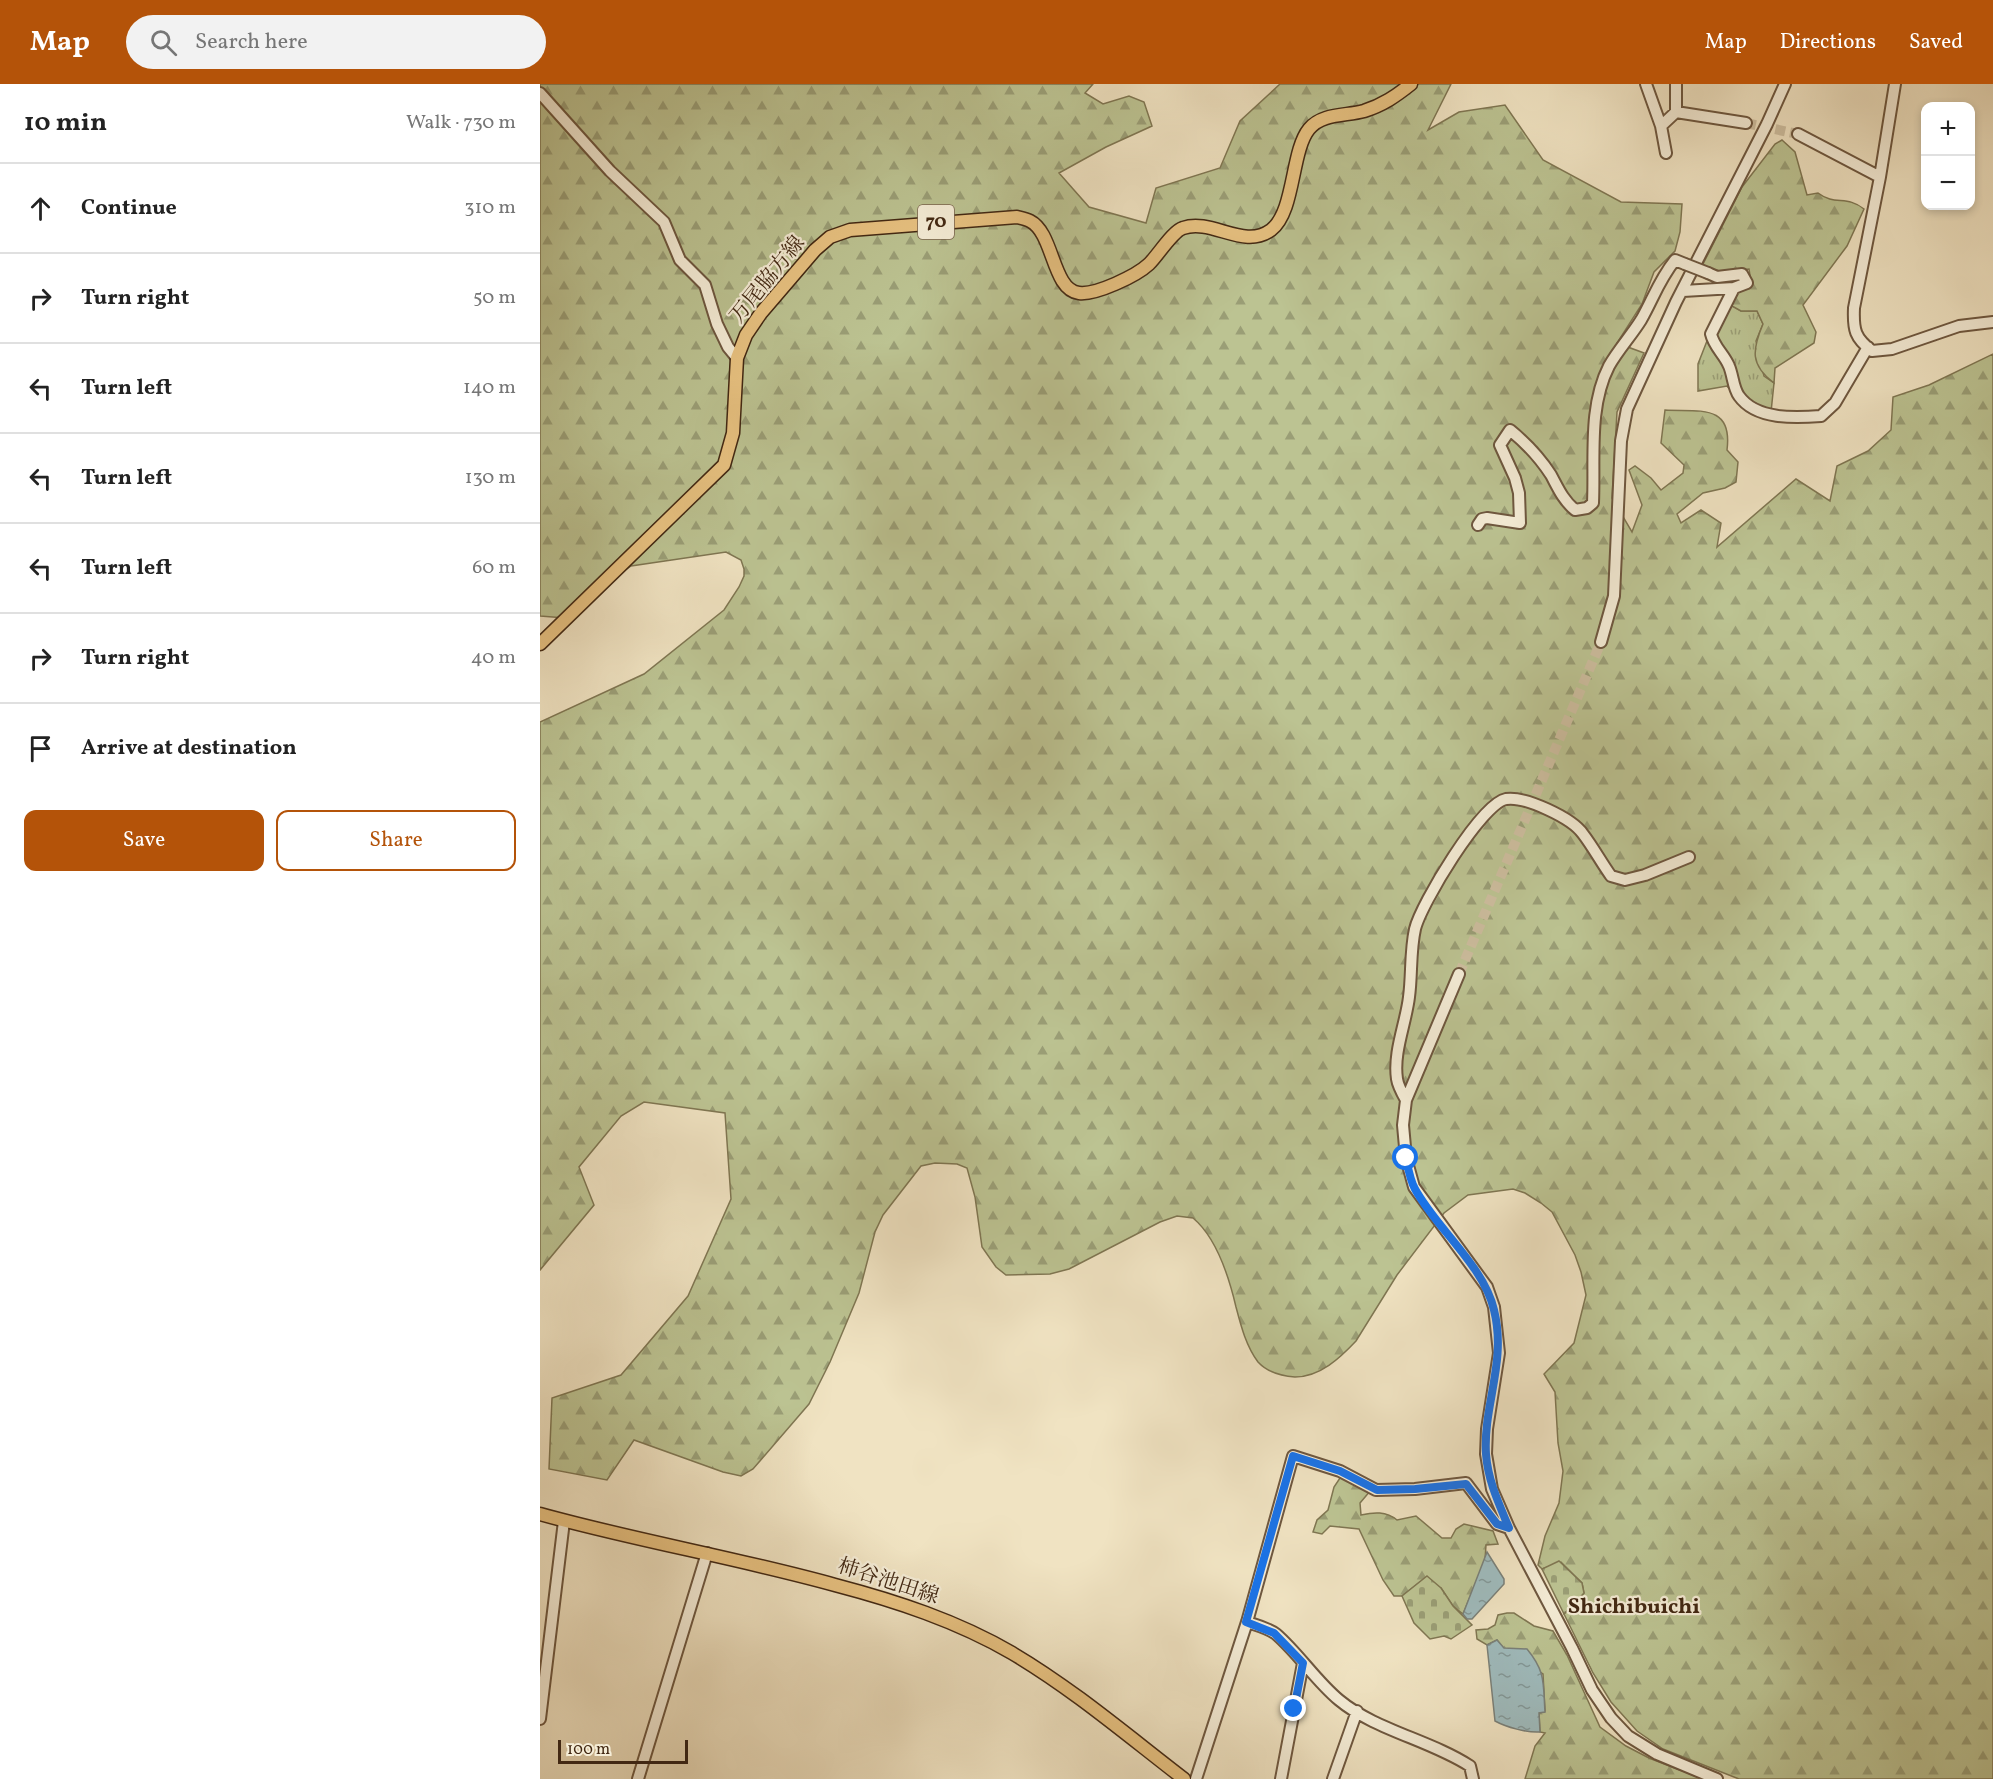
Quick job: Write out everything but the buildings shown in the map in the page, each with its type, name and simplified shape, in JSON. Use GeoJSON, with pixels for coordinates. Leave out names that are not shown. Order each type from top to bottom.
{"type":"FeatureCollection","features":[{"type":"Feature","properties":{"kind":"main road","name":"万尾脇方線"},"geometry":{"type":"LineString","coordinates":[[540,645],[724,465],[734,433],[737,358],[746,335],[793,275],[830,237],[850,230],[1017,217],[1031,221],[1041,231],[1062,280],[1069,290],[1080,294],[1126,280],[1148,265],[1180,228],[1194,226],[1213,228],[1236,235],[1253,236],[1264,234],[1272,229],[1282,217],[1309,129],[1318,121],[1363,111],[1391,100],[1411,84]]}},
{"type":"Feature","properties":{"kind":"main road","name":"柿谷池田線"},"geometry":{"type":"LineString","coordinates":[[540,1514],[782,1570],[927,1613],[1011,1652],[1065,1687],[1184,1779]]}},
{"type":"Feature","properties":{"kind":"street"},"geometry":{"type":"LineString","coordinates":[[1646,84],[1661,126],[1666,153]]}},
{"type":"Feature","properties":{"kind":"street"},"geometry":{"type":"LineString","coordinates":[[1661,126],[1676,112],[1676,84]]}},
{"type":"Feature","properties":{"kind":"street"},"geometry":{"type":"LineString","coordinates":[[1601,642],[1614,596],[1621,441],[1627,409],[1785,84]]}},
{"type":"Feature","properties":{"kind":"street"},"geometry":{"type":"LineString","coordinates":[[1895,84],[1880,177],[1854,308],[1853,327],[1861,343],[1872,351],[1892,349],[1959,326],[1993,322]]}},
{"type":"Feature","properties":{"kind":"street"},"geometry":{"type":"LineString","coordinates":[[540,93],[610,171],[664,222],[680,260],[705,285],[717,324],[728,347],[737,358]]}},
{"type":"Feature","properties":{"kind":"street"},"geometry":{"type":"LineString","coordinates":[[1676,112],[1746,123]]}},
{"type":"Feature","properties":{"kind":"street"},"geometry":{"type":"LineString","coordinates":[[1798,134],[1880,177]]}},
{"type":"Feature","properties":{"kind":"street"},"geometry":{"type":"LineString","coordinates":[[1478,525],[1482,519],[1487,518],[1520,523],[1519,493],[1515,478],[1500,445],[1510,430],[1531,449],[1550,474],[1566,502],[1575,510],[1587,508],[1593,503],[1594,416],[1603,379],[1618,352],[1638,326],[1657,285],[1666,272],[1675,260],[1717,277],[1742,274],[1747,284],[1734,288],[1683,291]]}},
{"type":"Feature","properties":{"kind":"street"},"geometry":{"type":"LineString","coordinates":[[1734,288],[1711,334],[1714,345],[1724,356],[1738,395],[1748,405],[1775,417],[1821,416],[1835,403],[1868,347]]}},
{"type":"Feature","properties":{"kind":"street"},"geometry":{"type":"LineString","coordinates":[[1406,1100],[1397,1079],[1397,1062],[1409,997],[1416,928],[1437,882],[1465,840],[1495,804],[1505,800],[1525,800],[1573,824],[1582,832],[1611,876],[1624,880],[1645,875],[1689,857]]}},
{"type":"Feature","properties":{"kind":"street"},"geometry":{"type":"LineString","coordinates":[[1459,974],[1406,1100],[1403,1125],[1406,1158],[1414,1187],[1487,1287],[1494,1307],[1499,1353],[1486,1454],[1492,1489],[1509,1528],[1572,1647],[1592,1690],[1611,1718],[1628,1736],[1657,1754],[1717,1779]]}},
{"type":"Feature","properties":{"kind":"street"},"geometry":{"type":"LineString","coordinates":[[1196,1779],[1246,1622],[1293,1456],[1340,1471],[1377,1490],[1466,1484],[1497,1524],[1509,1528]]}},
{"type":"Feature","properties":{"kind":"street"},"geometry":{"type":"LineString","coordinates":[[540,1719],[543,1673],[564,1521]]}},
{"type":"Feature","properties":{"kind":"street"},"geometry":{"type":"LineString","coordinates":[[638,1779],[707,1553]]}},
{"type":"Feature","properties":{"kind":"street"},"geometry":{"type":"LineString","coordinates":[[1246,1622],[1274,1633],[1340,1701],[1374,1721],[1459,1758],[1470,1766],[1473,1779]]}},
{"type":"Feature","properties":{"kind":"street"},"geometry":{"type":"LineString","coordinates":[[1281,1779],[1303,1663]]}},
{"type":"Feature","properties":{"kind":"street"},"geometry":{"type":"LineString","coordinates":[[1333,1779],[1357,1711]]}},
{"type":"Feature","properties":{"kind":"green space"},"geometry":{"type":"Polygon","coordinates":[[[540,84],[1093,84],[1085,93],[1103,104],[1129,96],[1144,102],[1152,126],[1106,147],[1059,173],[1089,207],[1146,223],[1156,188],[1220,168],[1240,121],[1280,84],[1451,84],[1428,130],[1459,112],[1505,105],[1543,160],[1621,202],[1682,204],[1680,232],[1675,251],[1654,272],[1642,304],[1617,343],[1644,353],[1617,412],[1612,498],[1632,532],[1642,505],[1629,470],[1635,466],[1651,478],[1661,490],[1683,473],[1684,465],[1661,443],[1665,410],[1711,413],[1719,417],[1724,424],[1727,450],[1738,462],[1736,482],[1725,488],[1703,493],[1677,514],[1681,523],[1701,510],[1721,523],[1717,547],[1796,479],[1830,501],[1837,466],[1868,451],[1891,430],[1893,397],[1929,385],[1993,354],[1993,1779],[1739,1779],[1663,1749],[1637,1731],[1611,1702],[1593,1673],[1564,1614],[1584,1593],[1582,1583],[1561,1562],[1542,1569],[1538,1565],[1545,1536],[1559,1503],[1563,1471],[1558,1443],[1555,1392],[1544,1374],[1574,1343],[1586,1295],[1575,1255],[1552,1212],[1525,1193],[1513,1189],[1468,1195],[1444,1213],[1397,1275],[1356,1341],[1336,1360],[1321,1370],[1295,1377],[1271,1371],[1262,1366],[1254,1356],[1244,1336],[1221,1259],[1209,1236],[1193,1218],[1177,1216],[1160,1222],[1069,1269],[1050,1274],[1006,1275],[996,1267],[982,1247],[975,1197],[967,1168],[957,1164],[935,1163],[921,1166],[883,1215],[875,1232],[859,1293],[830,1362],[809,1404],[753,1469],[741,1476],[723,1472],[634,1440],[607,1480],[549,1469],[552,1398],[621,1375],[688,1296],[731,1199],[725,1113],[644,1102],[621,1116],[579,1167],[594,1205],[540,1270],[540,722],[644,674],[724,610],[739,587],[744,576],[744,569],[741,560],[726,552],[631,566],[565,618],[540,616],[540,84]]]}},
{"type":"Feature","properties":{"kind":"green space"},"geometry":{"type":"Polygon","coordinates":[[[1782,140],[1795,152],[1807,195],[1818,193],[1830,199],[1852,202],[1864,209],[1847,246],[1803,305],[1816,332],[1814,343],[1775,368],[1774,383],[1761,370],[1755,356],[1763,324],[1757,311],[1741,311],[1732,306],[1734,296],[1751,282],[1749,269],[1719,272],[1702,266],[1742,187],[1775,144],[1782,140]]]}},
{"type":"Feature","properties":{"kind":"green space"},"geometry":{"type":"Polygon","coordinates":[[[1723,300],[1741,311],[1757,311],[1763,324],[1756,341],[1764,376],[1774,383],[1771,412],[1733,393],[1727,386],[1698,391],[1698,364],[1723,300]]]}},
{"type":"Feature","properties":{"kind":"green space"},"geometry":{"type":"Polygon","coordinates":[[[1342,1475],[1371,1490],[1360,1503],[1361,1515],[1380,1513],[1397,1520],[1416,1516],[1442,1538],[1451,1538],[1456,1529],[1464,1524],[1493,1531],[1498,1544],[1486,1545],[1485,1560],[1463,1614],[1453,1606],[1441,1588],[1420,1582],[1402,1596],[1394,1596],[1383,1580],[1359,1529],[1330,1526],[1322,1534],[1313,1532],[1317,1520],[1328,1510],[1334,1487],[1342,1475]]]}},
{"type":"Feature","properties":{"kind":"green space"},"geometry":{"type":"Polygon","coordinates":[[[1559,1561],[1582,1583],[1584,1593],[1564,1614],[1542,1569],[1559,1561]]]}},
{"type":"Feature","properties":{"kind":"green space"},"geometry":{"type":"Polygon","coordinates":[[[1427,1576],[1441,1588],[1453,1606],[1472,1625],[1451,1639],[1444,1636],[1430,1639],[1414,1623],[1402,1596],[1427,1576]]]}},
{"type":"Feature","properties":{"kind":"green space"},"geometry":{"type":"Polygon","coordinates":[[[1514,1613],[1534,1626],[1553,1631],[1567,1655],[1600,1727],[1626,1746],[1649,1758],[1703,1779],[1525,1779],[1535,1746],[1545,1733],[1540,1732],[1539,1713],[1545,1711],[1543,1674],[1504,1649],[1497,1640],[1487,1645],[1477,1639],[1476,1630],[1488,1629],[1495,1625],[1498,1615],[1514,1613]]]}},
{"type":"Feature","properties":{"kind":"water"},"geometry":{"type":"Polygon","coordinates":[[[1487,1552],[1504,1579],[1504,1584],[1472,1619],[1467,1619],[1463,1614],[1487,1552]]]}},
{"type":"Feature","properties":{"kind":"water"},"geometry":{"type":"Polygon","coordinates":[[[1497,1640],[1504,1648],[1527,1649],[1538,1664],[1541,1671],[1545,1712],[1539,1713],[1540,1732],[1529,1732],[1495,1721],[1487,1645],[1497,1640]]]}},
{"type":"Feature","properties":{"kind":"tunnel"},"geometry":{"type":"LineString","coordinates":[[1746,123],[1798,134]]}},
{"type":"Feature","properties":{"kind":"tunnel"},"geometry":{"type":"LineString","coordinates":[[1459,974],[1601,642]]}},
{"type":"Feature","properties":{"kind":"district","name":"Shichibuichi"},"geometry":{"type":"Point","coordinates":[1634,1607]}},
{"type":"Feature","properties":{"kind":"route"},"geometry":{"type":"LineString","coordinates":[[1294,1709],[1303,1663],[1274,1633],[1246,1622],[1293,1456],[1340,1471],[1377,1490],[1466,1484],[1497,1524],[1509,1528],[1492,1489],[1486,1454],[1499,1353],[1494,1307],[1487,1287],[1414,1187],[1406,1158]]}}]}
